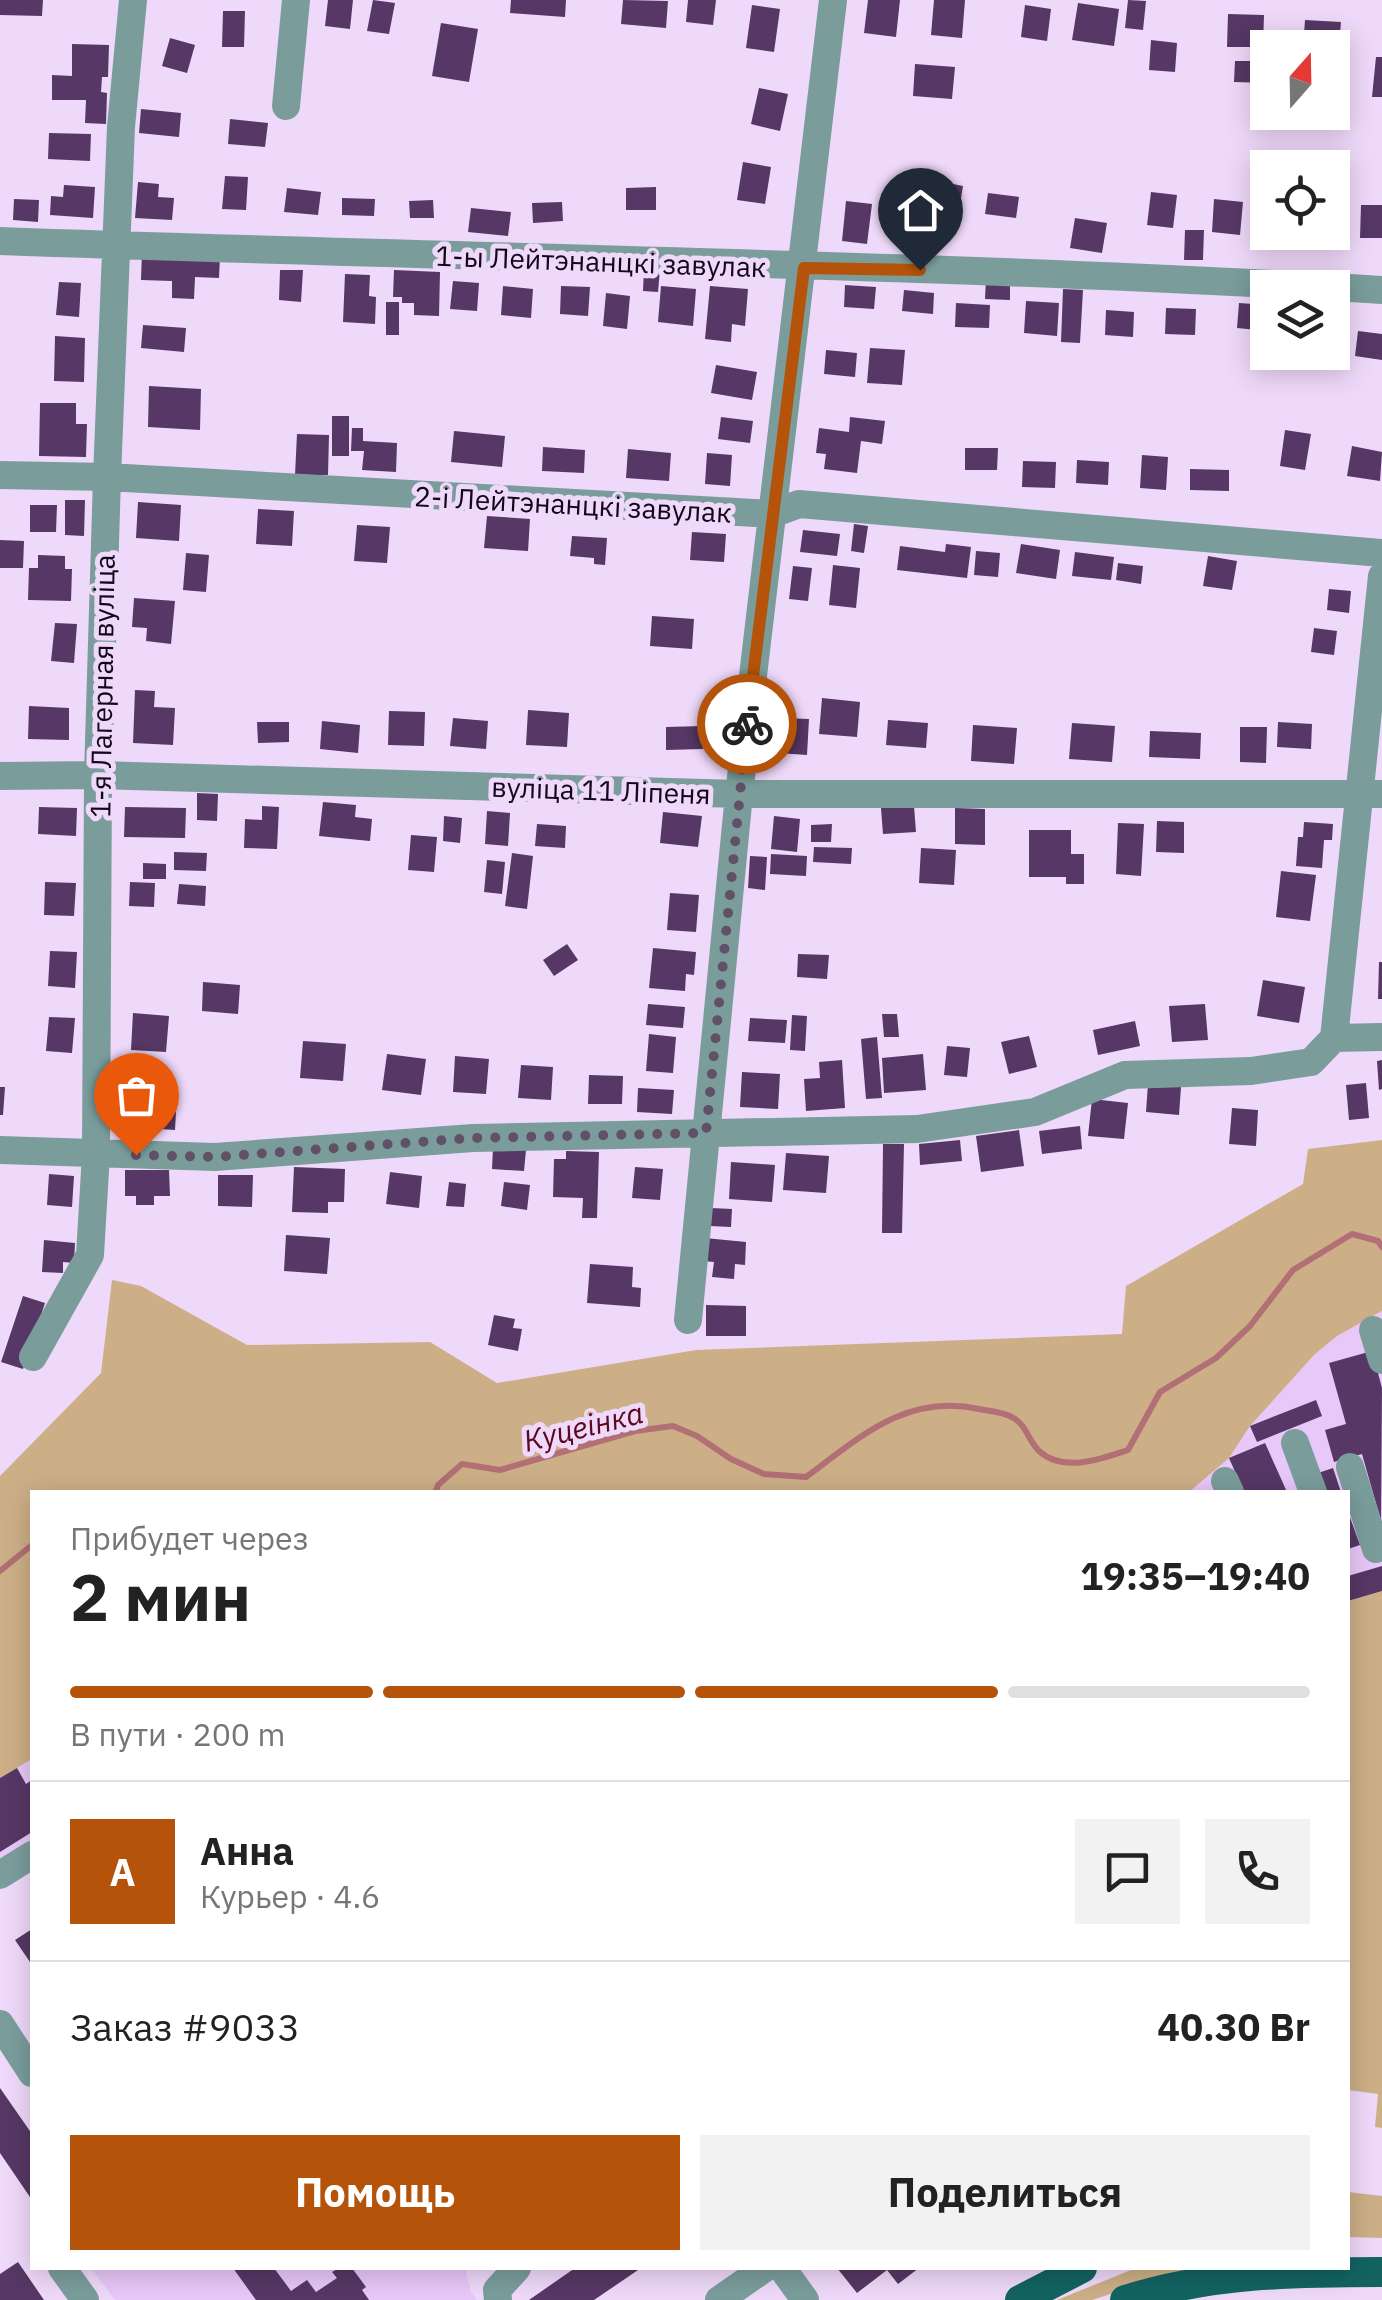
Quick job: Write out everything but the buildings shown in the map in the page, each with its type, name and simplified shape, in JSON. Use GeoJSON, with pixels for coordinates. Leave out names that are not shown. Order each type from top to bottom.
{"type":"FeatureCollection","features":[{"type":"Feature","properties":{"kind":"main road"},"geometry":{"type":"LineString","coordinates":[[1350,2256],[1382,2262]]}},
{"type":"Feature","properties":{"kind":"main road"},"geometry":{"type":"LineString","coordinates":[[1020,2300],[1078,2270]]}},
{"type":"Feature","properties":{"kind":"main road"},"geometry":{"type":"LineString","coordinates":[[1137,2298],[1200,2280],[1293,2272],[1382,2272]]}},
{"type":"Feature","properties":{"kind":"street","name":"1-я Лагерная вуліца"},"geometry":{"type":"LineString","coordinates":[[33,1357],[90,1255],[96,1154],[98,775],[107,477],[121,128],[133,0]]}},
{"type":"Feature","properties":{"kind":"street"},"geometry":{"type":"LineString","coordinates":[[286,106],[296,0]]}},
{"type":"Feature","properties":{"kind":"street"},"geometry":{"type":"LineString","coordinates":[[688,1320],[740,794],[833,0]]}},
{"type":"Feature","properties":{"kind":"street","name":"1-ы Лейтэнанцкі завулак"},"geometry":{"type":"LineString","coordinates":[[0,242],[1115,274],[1382,290]]}},
{"type":"Feature","properties":{"kind":"street","name":"2-і Лейтэнанцкі завулак"},"geometry":{"type":"LineString","coordinates":[[0,475],[107,477],[772,514],[799,504],[1382,553]]}},
{"type":"Feature","properties":{"kind":"street"},"geometry":{"type":"LineString","coordinates":[[0,1150],[215,1157],[473,1138],[917,1129],[1034,1112],[1125,1075],[1251,1071],[1312,1062],[1334,1038],[1371,794],[1382,576]]}},
{"type":"Feature","properties":{"kind":"street","name":"вуліца 11 Ліпеня"},"geometry":{"type":"LineString","coordinates":[[0,776],[98,775],[740,794],[1371,794]]}},
{"type":"Feature","properties":{"kind":"street"},"geometry":{"type":"LineString","coordinates":[[1334,1038],[1382,1037]]}},
{"type":"Feature","properties":{"kind":"street"},"geometry":{"type":"LineString","coordinates":[[1372,1330],[1382,1360]]}},
{"type":"Feature","properties":{"kind":"street"},"geometry":{"type":"LineString","coordinates":[[1295,1444],[1312,1490]]}},
{"type":"Feature","properties":{"kind":"street"},"geometry":{"type":"LineString","coordinates":[[1350,1467],[1371,1550]]}},
{"type":"Feature","properties":{"kind":"street"},"geometry":{"type":"LineString","coordinates":[[0,1875],[30,1856]]}},
{"type":"Feature","properties":{"kind":"street"},"geometry":{"type":"LineString","coordinates":[[0,2024],[30,2070]]}},
{"type":"Feature","properties":{"kind":"street"},"geometry":{"type":"LineString","coordinates":[[63,2270],[85,2300]]}},
{"type":"Feature","properties":{"kind":"street"},"geometry":{"type":"LineString","coordinates":[[498,2300],[497,2290],[515,2270]]}},
{"type":"Feature","properties":{"kind":"street"},"geometry":{"type":"LineString","coordinates":[[719,2300],[763,2270]]}},
{"type":"Feature","properties":{"kind":"street"},"geometry":{"type":"LineString","coordinates":[[784,2270],[806,2300]]}},
{"type":"Feature","properties":{"kind":"shaded area"},"geometry":{"type":"Polygon","coordinates":[[[1382,1140],[1382,1311],[1337,1336],[1315,1354],[1250,1426],[1229,1458],[1191,1490],[30,1490],[30,1760],[0,1778],[0,1476],[101,1373],[112,1280],[141,1286],[247,1345],[430,1342],[497,1383],[696,1350],[1122,1334],[1126,1286],[1303,1184],[1308,1149],[1382,1140]]]}},
{"type":"Feature","properties":{"kind":"shaded area"},"geometry":{"type":"Polygon","coordinates":[[[1382,1311],[1382,1591],[1350,1600],[1350,1490],[1191,1490],[1229,1458],[1250,1426],[1315,1354],[1337,1336],[1382,1311]]]}},
{"type":"Feature","properties":{"kind":"shaded area"},"geometry":{"type":"Polygon","coordinates":[[[1382,1591],[1382,2128],[1375,2127],[1378,2094],[1350,2090],[1350,1600],[1382,1591]]]}},
{"type":"Feature","properties":{"kind":"shaded area"},"geometry":{"type":"Polygon","coordinates":[[[30,1760],[30,1844],[0,1862],[0,1778],[30,1760]]]}},
{"type":"Feature","properties":{"kind":"shaded area"},"geometry":{"type":"Polygon","coordinates":[[[1350,2192],[1382,2196],[1382,2238],[1350,2237],[1350,2192]]]}},
{"type":"Feature","properties":{"kind":"shaded area"},"geometry":{"type":"Polygon","coordinates":[[[92,2270],[466,2270],[477,2300],[115,2300],[92,2270]]]}},
{"type":"Feature","properties":{"kind":"shaded area"},"geometry":{"type":"Polygon","coordinates":[[[1131,2270],[1223,2270],[1138,2285],[1092,2300],[1057,2300],[1131,2270]]]}},
{"type":"Feature","properties":{"kind":"waterway","name":"Куцеінка"},"geometry":{"type":"LineString","coordinates":[[436,1490],[462,1464],[500,1470],[635,1431],[673,1426],[764,1474],[806,1477],[886,1422],[929,1407],[953,1406],[1010,1416],[1020,1423],[1039,1451],[1059,1461],[1083,1462],[1106,1457],[1128,1450],[1160,1392],[1216,1358],[1250,1326],[1293,1270],[1352,1234],[1378,1241],[1382,1247]]}},
{"type":"Feature","properties":{"kind":"waterway","name":"Куцеінка"},"geometry":{"type":"LineString","coordinates":[[0,1571],[30,1547]]}},
{"type":"Feature","properties":{"kind":"way so far"},"geometry":{"type":"LineString","coordinates":[[136,1155],[215,1157],[473,1138],[706,1133],[747,724]]}},
{"type":"Feature","properties":{"kind":"route"},"geometry":{"type":"LineString","coordinates":[[747,724],[804,268],[920,270]]}}]}
